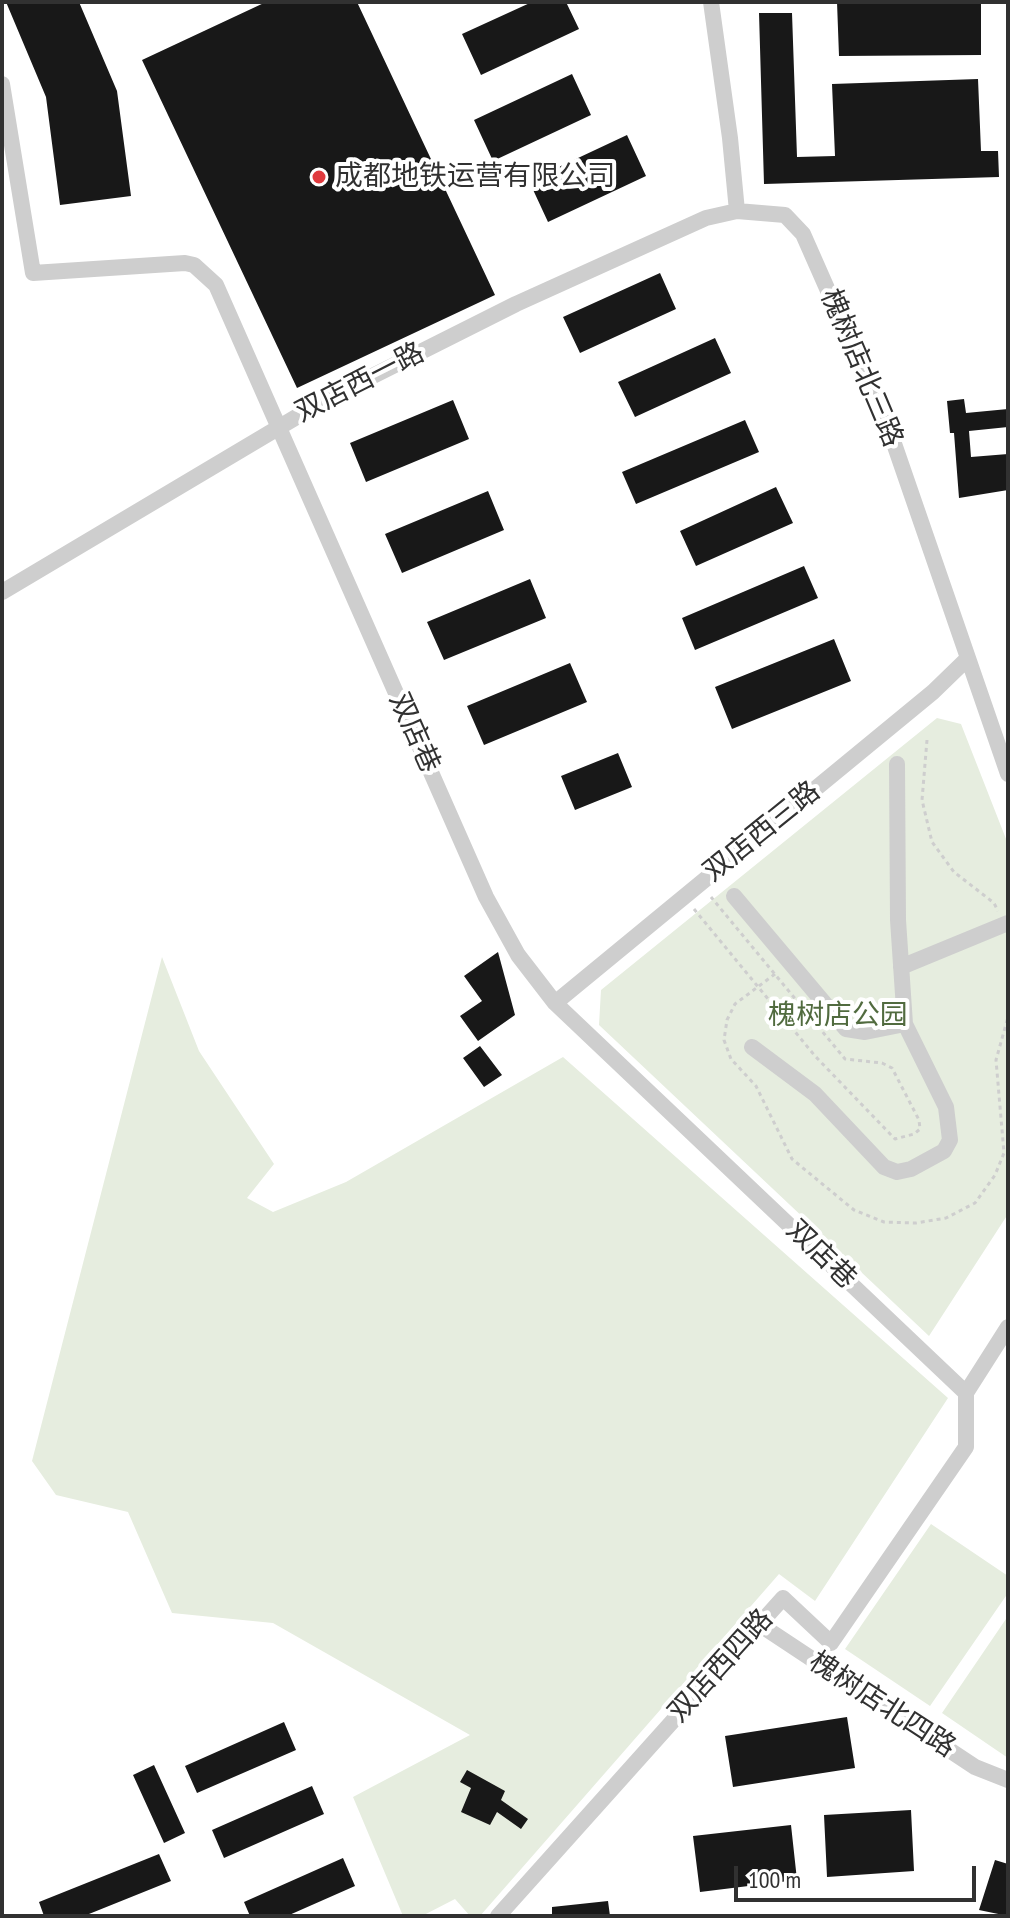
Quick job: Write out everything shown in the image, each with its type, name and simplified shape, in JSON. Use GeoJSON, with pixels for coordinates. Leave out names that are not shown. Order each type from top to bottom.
{"type":"FeatureCollection","features":[{"type":"Feature","properties":{"kind":"street"},"geometry":{"type":"LineString","coordinates":[[711,2],[722,68],[737,211]]}},
{"type":"Feature","properties":{"kind":"street","name":"双店巷"},"geometry":{"type":"LineString","coordinates":[[2,84],[33,273],[185,263],[194,265],[216,285],[280,424],[486,897],[518,955],[555,1003],[966,1393]]}},
{"type":"Feature","properties":{"kind":"street","name":"双店西一路"},"geometry":{"type":"LineString","coordinates":[[2,592],[280,424],[516,304],[706,218],[737,211]]}},
{"type":"Feature","properties":{"kind":"street","name":"槐树店北三路"},"geometry":{"type":"LineString","coordinates":[[737,211],[785,215],[803,234],[889,429],[1008,774]]}},
{"type":"Feature","properties":{"kind":"street","name":"双店西三路"},"geometry":{"type":"LineString","coordinates":[[555,1003],[933,692],[967,659]]}},
{"type":"Feature","properties":{"kind":"street"},"geometry":{"type":"LineString","coordinates":[[752,1047],[815,1094],[860,1138],[876,1160],[897,1172],[911,1169],[944,1151],[950,1140],[946,1107],[905,1024],[897,764]]}},
{"type":"Feature","properties":{"kind":"street"},"geometry":{"type":"LineString","coordinates":[[734,896],[846,1029],[865,1032],[905,1024]]}},
{"type":"Feature","properties":{"kind":"street"},"geometry":{"type":"LineString","coordinates":[[901,967],[1007,923]]}},
{"type":"Feature","properties":{"kind":"street"},"geometry":{"type":"LineString","coordinates":[[966,1393],[1008,1327]]}},
{"type":"Feature","properties":{"kind":"street","name":"双店西四路"},"geometry":{"type":"LineString","coordinates":[[498,1916],[783,1598],[831,1643],[966,1447],[966,1393]]}},
{"type":"Feature","properties":{"kind":"street","name":"槐树店北四路"},"geometry":{"type":"LineString","coordinates":[[759,1624],[975,1767],[1008,1780]]}},
{"type":"Feature","properties":{"kind":"path"},"geometry":{"type":"LineString","coordinates":[[927,740],[922,800],[932,842],[954,872],[994,903],[1007,923]]}},
{"type":"Feature","properties":{"kind":"path"},"geometry":{"type":"LineString","coordinates":[[684,896],[815,1056],[895,1139],[914,1134],[920,1129],[919,1120],[892,1068],[882,1063],[845,1059],[700,884]]}},
{"type":"Feature","properties":{"kind":"path"},"geometry":{"type":"LineString","coordinates":[[775,974],[735,1004],[727,1020],[724,1040],[731,1059],[756,1086],[792,1159],[854,1210],[884,1222],[916,1223],[946,1218],[975,1203],[995,1175],[1004,1153],[996,1060],[1008,1017]]}},
{"type":"Feature","properties":{"kind":"green space","name":"槐树店公园"},"geometry":{"type":"Polygon","coordinates":[[[937,718],[961,724],[1008,844],[1008,1214],[929,1336],[599,1025],[601,990],[937,718]]]}},
{"type":"Feature","properties":{"kind":"green space"},"geometry":{"type":"Polygon","coordinates":[[[162,957],[199,1051],[274,1164],[247,1198],[273,1212],[346,1182],[563,1057],[948,1398],[815,1601],[779,1574],[480,1916],[470,1916],[455,1899],[422,1916],[403,1916],[353,1797],[470,1735],[273,1623],[172,1613],[128,1512],[56,1495],[32,1461],[162,957]]]}},
{"type":"Feature","properties":{"kind":"green space"},"geometry":{"type":"Polygon","coordinates":[[[931,1524],[1008,1576],[1008,1593],[930,1706],[845,1649],[931,1524]]]}},
{"type":"Feature","properties":{"kind":"green space"},"geometry":{"type":"Polygon","coordinates":[[[1008,1616],[1008,1758],[942,1713],[1008,1616]]]}},
{"type":"Feature","properties":{"kind":"building"},"geometry":{"type":"Polygon","coordinates":[[[6,2],[79,2],[117,91],[131,196],[60,205],[46,97],[6,2]]]}},
{"type":"Feature","properties":{"kind":"building","name":"成都地铁运营有限公司"},"geometry":{"type":"Polygon","coordinates":[[[266,2],[357,2],[495,295],[297,388],[142,60],[266,2]]]}},
{"type":"Feature","properties":{"kind":"building"},"geometry":{"type":"Polygon","coordinates":[[[532,2],[566,2],[579,29],[481,75],[462,34],[532,2]]]}},
{"type":"Feature","properties":{"kind":"building"},"geometry":{"type":"Polygon","coordinates":[[[837,2],[981,2],[981,55],[839,56],[837,2]]]}},
{"type":"Feature","properties":{"kind":"building"},"geometry":{"type":"Polygon","coordinates":[[[759,13],[792,13],[797,157],[835,156],[832,84],[978,79],[981,151],[998,151],[999,177],[764,184],[759,13]]]}},
{"type":"Feature","properties":{"kind":"building"},"geometry":{"type":"Polygon","coordinates":[[[572,74],[591,115],[493,161],[474,120],[572,74]]]}},
{"type":"Feature","properties":{"kind":"building"},"geometry":{"type":"Polygon","coordinates":[[[627,135],[646,176],[548,222],[529,181],[627,135]]]}},
{"type":"Feature","properties":{"kind":"building"},"geometry":{"type":"Polygon","coordinates":[[[660,273],[676,309],[580,353],[563,317],[660,273]]]}},
{"type":"Feature","properties":{"kind":"building"},"geometry":{"type":"Polygon","coordinates":[[[715,338],[731,373],[635,417],[618,382],[715,338]]]}},
{"type":"Feature","properties":{"kind":"building"},"geometry":{"type":"Polygon","coordinates":[[[964,399],[966,413],[1008,409],[1008,427],[969,431],[971,457],[1008,454],[1008,490],[959,498],[954,433],[950,433],[947,401],[964,399]]]}},
{"type":"Feature","properties":{"kind":"building"},"geometry":{"type":"Polygon","coordinates":[[[453,400],[469,439],[366,482],[350,443],[453,400]]]}},
{"type":"Feature","properties":{"kind":"building"},"geometry":{"type":"Polygon","coordinates":[[[745,420],[759,452],[636,504],[622,472],[745,420]]]}},
{"type":"Feature","properties":{"kind":"building"},"geometry":{"type":"Polygon","coordinates":[[[776,487],[793,523],[696,566],[680,531],[776,487]]]}},
{"type":"Feature","properties":{"kind":"building"},"geometry":{"type":"Polygon","coordinates":[[[488,491],[504,530],[402,573],[385,534],[488,491]]]}},
{"type":"Feature","properties":{"kind":"building"},"geometry":{"type":"Polygon","coordinates":[[[804,566],[818,598],[695,650],[682,618],[804,566]]]}},
{"type":"Feature","properties":{"kind":"building"},"geometry":{"type":"Polygon","coordinates":[[[530,579],[546,618],[444,660],[427,622],[530,579]]]}},
{"type":"Feature","properties":{"kind":"building"},"geometry":{"type":"Polygon","coordinates":[[[834,639],[851,681],[732,729],[715,687],[834,639]]]}},
{"type":"Feature","properties":{"kind":"building"},"geometry":{"type":"Polygon","coordinates":[[[570,663],[587,702],[484,745],[467,706],[570,663]]]}},
{"type":"Feature","properties":{"kind":"building"},"geometry":{"type":"Polygon","coordinates":[[[618,753],[632,787],[575,810],[561,776],[618,753]]]}},
{"type":"Feature","properties":{"kind":"building"},"geometry":{"type":"Polygon","coordinates":[[[498,952],[515,1015],[478,1041],[460,1016],[482,1001],[464,976],[498,952]]]}},
{"type":"Feature","properties":{"kind":"building"},"geometry":{"type":"Polygon","coordinates":[[[480,1046],[502,1075],[484,1087],[463,1058],[480,1046]]]}},
{"type":"Feature","properties":{"kind":"building"},"geometry":{"type":"Polygon","coordinates":[[[847,1717],[855,1768],[733,1787],[725,1736],[847,1717]]]}},
{"type":"Feature","properties":{"kind":"building"},"geometry":{"type":"Polygon","coordinates":[[[284,1722],[296,1750],[197,1793],[185,1766],[284,1722]]]}},
{"type":"Feature","properties":{"kind":"building"},"geometry":{"type":"Polygon","coordinates":[[[154,1765],[185,1833],[164,1843],[133,1775],[154,1765]]]}},
{"type":"Feature","properties":{"kind":"building"},"geometry":{"type":"Polygon","coordinates":[[[467,1770],[505,1791],[501,1800],[528,1819],[521,1829],[497,1812],[490,1825],[461,1812],[471,1788],[460,1782],[467,1770]]]}},
{"type":"Feature","properties":{"kind":"building"},"geometry":{"type":"Polygon","coordinates":[[[312,1786],[324,1814],[224,1858],[212,1830],[312,1786]]]}},
{"type":"Feature","properties":{"kind":"building"},"geometry":{"type":"Polygon","coordinates":[[[911,1810],[914,1871],[827,1877],[824,1815],[911,1810]]]}},
{"type":"Feature","properties":{"kind":"building"},"geometry":{"type":"Polygon","coordinates":[[[791,1825],[797,1880],[700,1892],[693,1836],[791,1825]]]}},
{"type":"Feature","properties":{"kind":"building"},"geometry":{"type":"Polygon","coordinates":[[[159,1854],[171,1881],[84,1916],[44,1916],[39,1902],[159,1854]]]}},
{"type":"Feature","properties":{"kind":"building"},"geometry":{"type":"Polygon","coordinates":[[[343,1858],[355,1886],[287,1916],[250,1916],[244,1902],[343,1858]]]}},
{"type":"Feature","properties":{"kind":"building"},"geometry":{"type":"Polygon","coordinates":[[[995,1860],[1008,1864],[1008,1916],[979,1910],[995,1860]]]}},
{"type":"Feature","properties":{"kind":"building"},"geometry":{"type":"Polygon","coordinates":[[[608,1901],[610,1916],[552,1916],[552,1907],[608,1901]]]}},
{"type":"Feature","properties":{"kind":"place","name":"成都地铁运营有限公司"},"geometry":{"type":"Point","coordinates":[319,177]}}]}
